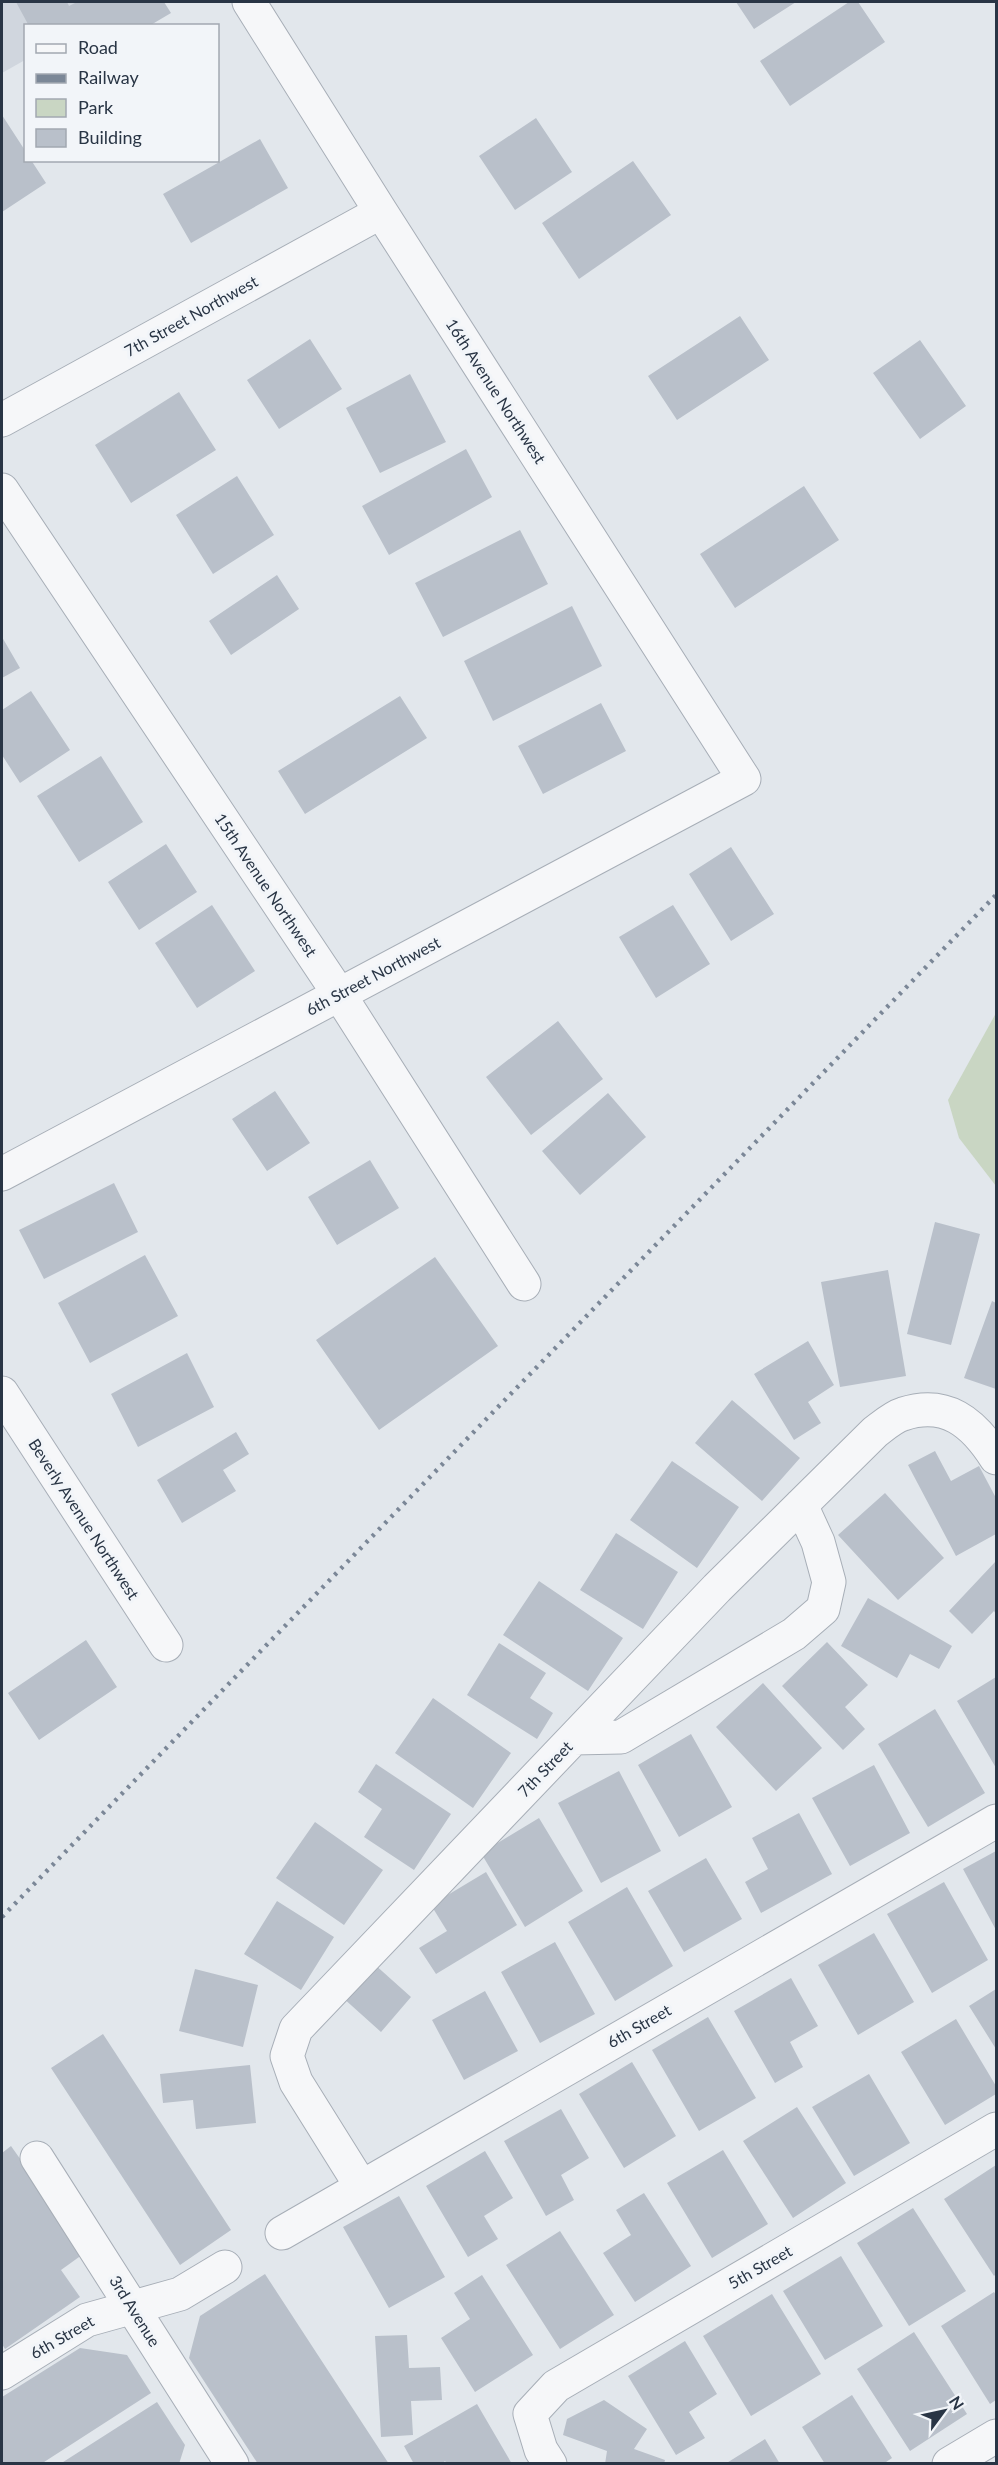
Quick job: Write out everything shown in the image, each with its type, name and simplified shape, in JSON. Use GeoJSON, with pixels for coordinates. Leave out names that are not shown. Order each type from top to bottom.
{"type":"FeatureCollection","features":[{"type":"Feature","properties":{"kind":"street","name":"16th Avenue Northwest"},"geometry":{"type":"LineString","coordinates":[[249,2],[744,779]]}},
{"type":"Feature","properties":{"kind":"street","name":"7th Street Northwest"},"geometry":{"type":"LineString","coordinates":[[2,420],[381,212]]}},
{"type":"Feature","properties":{"kind":"street","name":"15th Avenue Northwest"},"geometry":{"type":"LineString","coordinates":[[2,490],[339,994],[524,1284]]}},
{"type":"Feature","properties":{"kind":"street","name":"6th Street Northwest"},"geometry":{"type":"LineString","coordinates":[[2,1174],[744,779]]}},
{"type":"Feature","properties":{"kind":"street","name":"Beverly Avenue Northwest"},"geometry":{"type":"LineString","coordinates":[[2,1393],[166,1645]]}},
{"type":"Feature","properties":{"kind":"street","name":"7th Street"},"geometry":{"type":"LineString","coordinates":[[361,2186],[296,2082],[287,2056],[296,2030],[717,1588],[875,1432],[901,1414],[934,1408],[964,1420],[986,1442],[996,1458]]}},
{"type":"Feature","properties":{"kind":"street"},"geometry":{"type":"LineString","coordinates":[[574,1738],[621,1737],[777,1645],[794,1634],[823,1609],[829,1582],[818,1542],[801,1505]]}},
{"type":"Feature","properties":{"kind":"street","name":"6th Street"},"geometry":{"type":"LineString","coordinates":[[282,2233],[996,1821]]}},
{"type":"Feature","properties":{"kind":"street","name":"5th Street"},"geometry":{"type":"LineString","coordinates":[[550,2463],[541,2450],[530,2414],[556,2386],[996,2129]]}},
{"type":"Feature","properties":{"kind":"street","name":"3rd Avenue"},"geometry":{"type":"LineString","coordinates":[[38,2158],[232,2463]]}},
{"type":"Feature","properties":{"kind":"street","name":"6th Street"},"geometry":{"type":"LineString","coordinates":[[2,2373],[87,2320],[180,2294],[225,2267]]}},
{"type":"Feature","properties":{"kind":"street"},"geometry":{"type":"LineString","coordinates":[[949,2463],[996,2436]]}},
{"type":"Feature","properties":{"kind":"shaded area"},"geometry":{"type":"Polygon","coordinates":[[[2,2],[131,2],[89,24],[24,24],[24,61],[2,73],[2,2]]]}},
{"type":"Feature","properties":{"kind":"green space"},"geometry":{"type":"Polygon","coordinates":[[[996,1013],[996,1186],[959,1138],[948,1100],[996,1013]]]}},
{"type":"Feature","properties":{"kind":"building"},"geometry":{"type":"Polygon","coordinates":[[[16,2],[67,2],[69,6],[77,2],[164,2],[171,13],[152,24],[28,24],[16,2]]]}},
{"type":"Feature","properties":{"kind":"building"},"geometry":{"type":"Polygon","coordinates":[[[736,2],[796,2],[754,29],[736,2]]]}},
{"type":"Feature","properties":{"kind":"building"},"geometry":{"type":"Polygon","coordinates":[[[849,2],[858,2],[885,42],[790,106],[760,61],[849,2]]]}},
{"type":"Feature","properties":{"kind":"building"},"geometry":{"type":"Polygon","coordinates":[[[2,115],[24,149],[24,162],[32,162],[46,183],[2,212],[2,115]]]}},
{"type":"Feature","properties":{"kind":"building"},"geometry":{"type":"Polygon","coordinates":[[[536,118],[572,172],[515,210],[479,156],[536,118]]]}},
{"type":"Feature","properties":{"kind":"building"},"geometry":{"type":"Polygon","coordinates":[[[260,139],[288,188],[191,243],[163,194],[260,139]]]}},
{"type":"Feature","properties":{"kind":"building"},"geometry":{"type":"Polygon","coordinates":[[[633,161],[671,215],[579,279],[542,223],[633,161]]]}},
{"type":"Feature","properties":{"kind":"building"},"geometry":{"type":"Polygon","coordinates":[[[740,316],[769,360],[677,420],[648,376],[740,316]]]}},
{"type":"Feature","properties":{"kind":"building"},"geometry":{"type":"Polygon","coordinates":[[[310,339],[342,389],[279,429],[247,380],[310,339]]]}},
{"type":"Feature","properties":{"kind":"building"},"geometry":{"type":"Polygon","coordinates":[[[920,340],[966,406],[920,439],[873,373],[920,340]]]}},
{"type":"Feature","properties":{"kind":"building"},"geometry":{"type":"Polygon","coordinates":[[[410,374],[446,442],[380,473],[346,408],[410,374]]]}},
{"type":"Feature","properties":{"kind":"building"},"geometry":{"type":"Polygon","coordinates":[[[179,392],[216,450],[131,503],[95,445],[179,392]]]}},
{"type":"Feature","properties":{"kind":"building"},"geometry":{"type":"Polygon","coordinates":[[[466,449],[492,497],[389,555],[362,506],[466,449]]]}},
{"type":"Feature","properties":{"kind":"building"},"geometry":{"type":"Polygon","coordinates":[[[237,476],[274,535],[213,574],[176,515],[237,476]]]}},
{"type":"Feature","properties":{"kind":"building"},"geometry":{"type":"Polygon","coordinates":[[[804,486],[839,540],[735,608],[700,554],[804,486]]]}},
{"type":"Feature","properties":{"kind":"building"},"geometry":{"type":"Polygon","coordinates":[[[520,530],[548,584],[443,637],[415,583],[520,530]]]}},
{"type":"Feature","properties":{"kind":"building"},"geometry":{"type":"Polygon","coordinates":[[[277,575],[299,609],[231,655],[209,621],[277,575]]]}},
{"type":"Feature","properties":{"kind":"building"},"geometry":{"type":"Polygon","coordinates":[[[572,606],[602,666],[493,721],[464,661],[572,606]]]}},
{"type":"Feature","properties":{"kind":"building"},"geometry":{"type":"Polygon","coordinates":[[[2,637],[20,668],[2,678],[2,637]]]}},
{"type":"Feature","properties":{"kind":"building"},"geometry":{"type":"Polygon","coordinates":[[[31,691],[70,750],[20,783],[2,755],[2,710],[31,691]]]}},
{"type":"Feature","properties":{"kind":"building"},"geometry":{"type":"Polygon","coordinates":[[[400,696],[427,738],[305,814],[278,771],[400,696]]]}},
{"type":"Feature","properties":{"kind":"building"},"geometry":{"type":"Polygon","coordinates":[[[601,703],[626,751],[543,794],[518,746],[601,703]]]}},
{"type":"Feature","properties":{"kind":"building"},"geometry":{"type":"Polygon","coordinates":[[[101,756],[143,822],[79,862],[37,796],[101,756]]]}},
{"type":"Feature","properties":{"kind":"building"},"geometry":{"type":"Polygon","coordinates":[[[166,844],[197,892],[139,930],[108,882],[166,844]]]}},
{"type":"Feature","properties":{"kind":"building"},"geometry":{"type":"Polygon","coordinates":[[[731,847],[774,914],[731,941],[689,874],[731,847]]]}},
{"type":"Feature","properties":{"kind":"building"},"geometry":{"type":"Polygon","coordinates":[[[212,905],[255,971],[197,1008],[155,943],[212,905]]]}},
{"type":"Feature","properties":{"kind":"building"},"geometry":{"type":"Polygon","coordinates":[[[673,905],[710,964],[656,998],[619,937],[673,905]]]}},
{"type":"Feature","properties":{"kind":"building"},"geometry":{"type":"Polygon","coordinates":[[[558,1021],[603,1079],[531,1135],[486,1077],[558,1021]]]}},
{"type":"Feature","properties":{"kind":"building"},"geometry":{"type":"Polygon","coordinates":[[[275,1091],[310,1143],[267,1171],[232,1119],[275,1091]]]}},
{"type":"Feature","properties":{"kind":"building"},"geometry":{"type":"Polygon","coordinates":[[[608,1093],[646,1137],[580,1195],[542,1151],[608,1093]]]}},
{"type":"Feature","properties":{"kind":"building"},"geometry":{"type":"Polygon","coordinates":[[[370,1160],[399,1208],[337,1245],[308,1197],[370,1160]]]}},
{"type":"Feature","properties":{"kind":"building"},"geometry":{"type":"Polygon","coordinates":[[[114,1183],[138,1232],[44,1279],[19,1230],[114,1183]]]}},
{"type":"Feature","properties":{"kind":"building"},"geometry":{"type":"Polygon","coordinates":[[[935,1222],[980,1234],[951,1345],[907,1334],[935,1222]]]}},
{"type":"Feature","properties":{"kind":"building"},"geometry":{"type":"Polygon","coordinates":[[[145,1255],[178,1316],[90,1363],[58,1303],[145,1255]]]}},
{"type":"Feature","properties":{"kind":"building"},"geometry":{"type":"Polygon","coordinates":[[[435,1257],[498,1346],[379,1430],[316,1340],[435,1257]]]}},
{"type":"Feature","properties":{"kind":"building"},"geometry":{"type":"Polygon","coordinates":[[[888,1270],[906,1376],[840,1387],[821,1282],[888,1270]]]}},
{"type":"Feature","properties":{"kind":"building"},"geometry":{"type":"Polygon","coordinates":[[[992,1301],[996,1303],[996,1389],[964,1378],[992,1301]]]}},
{"type":"Feature","properties":{"kind":"building"},"geometry":{"type":"Polygon","coordinates":[[[808,1341],[834,1385],[808,1402],[821,1423],[794,1440],[754,1374],[808,1341]]]}},
{"type":"Feature","properties":{"kind":"building"},"geometry":{"type":"Polygon","coordinates":[[[187,1353],[214,1407],[138,1447],[111,1394],[187,1353]]]}},
{"type":"Feature","properties":{"kind":"building"},"geometry":{"type":"Polygon","coordinates":[[[732,1400],[800,1458],[762,1501],[695,1443],[732,1400]]]}},
{"type":"Feature","properties":{"kind":"building"},"geometry":{"type":"Polygon","coordinates":[[[236,1432],[249,1454],[223,1470],[236,1491],[182,1523],[157,1480],[236,1432]]]}},
{"type":"Feature","properties":{"kind":"building"},"geometry":{"type":"Polygon","coordinates":[[[935,1451],[951,1481],[979,1466],[996,1498],[996,1534],[956,1556],[908,1465],[935,1451]]]}},
{"type":"Feature","properties":{"kind":"building"},"geometry":{"type":"Polygon","coordinates":[[[672,1461],[739,1507],[697,1568],[630,1520],[672,1461]]]}},
{"type":"Feature","properties":{"kind":"building"},"geometry":{"type":"Polygon","coordinates":[[[885,1493],[944,1558],[898,1600],[838,1535],[885,1493]]]}},
{"type":"Feature","properties":{"kind":"building"},"geometry":{"type":"Polygon","coordinates":[[[616,1533],[678,1572],[643,1629],[580,1590],[616,1533]]]}},
{"type":"Feature","properties":{"kind":"building"},"geometry":{"type":"Polygon","coordinates":[[[996,1561],[996,1614],[994,1611],[972,1634],[949,1611],[996,1561]]]}},
{"type":"Feature","properties":{"kind":"building"},"geometry":{"type":"Polygon","coordinates":[[[539,1581],[623,1638],[588,1691],[503,1635],[539,1581]]]}},
{"type":"Feature","properties":{"kind":"building"},"geometry":{"type":"Polygon","coordinates":[[[868,1598],[952,1646],[939,1669],[910,1654],[897,1678],[841,1646],[868,1598]]]}},
{"type":"Feature","properties":{"kind":"building"},"geometry":{"type":"Polygon","coordinates":[[[86,1640],[117,1687],[39,1740],[8,1693],[86,1640]]]}},
{"type":"Feature","properties":{"kind":"building"},"geometry":{"type":"Polygon","coordinates":[[[827,1642],[868,1685],[845,1707],[865,1729],[843,1750],[782,1686],[827,1642]]]}},
{"type":"Feature","properties":{"kind":"building"},"geometry":{"type":"Polygon","coordinates":[[[499,1643],[546,1673],[530,1698],[553,1713],[537,1739],[467,1695],[499,1643]]]}},
{"type":"Feature","properties":{"kind":"building"},"geometry":{"type":"Polygon","coordinates":[[[996,1677],[996,1768],[957,1701],[996,1677]]]}},
{"type":"Feature","properties":{"kind":"building"},"geometry":{"type":"Polygon","coordinates":[[[763,1683],[822,1748],[776,1791],[716,1727],[763,1683]]]}},
{"type":"Feature","properties":{"kind":"building"},"geometry":{"type":"Polygon","coordinates":[[[433,1698],[511,1753],[473,1808],[395,1753],[433,1698]]]}},
{"type":"Feature","properties":{"kind":"building"},"geometry":{"type":"Polygon","coordinates":[[[935,1709],[985,1793],[928,1827],[878,1744],[935,1709]]]}},
{"type":"Feature","properties":{"kind":"building"},"geometry":{"type":"Polygon","coordinates":[[[691,1734],[732,1807],[679,1837],[638,1765],[691,1734]]]}},
{"type":"Feature","properties":{"kind":"building"},"geometry":{"type":"Polygon","coordinates":[[[376,1764],[451,1814],[414,1870],[364,1837],[382,1809],[358,1792],[376,1764]]]}},
{"type":"Feature","properties":{"kind":"building"},"geometry":{"type":"Polygon","coordinates":[[[874,1765],[910,1833],[850,1866],[812,1798],[874,1765]]]}},
{"type":"Feature","properties":{"kind":"building"},"geometry":{"type":"Polygon","coordinates":[[[619,1771],[661,1851],[601,1883],[558,1803],[619,1771]]]}},
{"type":"Feature","properties":{"kind":"building"},"geometry":{"type":"Polygon","coordinates":[[[799,1813],[832,1874],[761,1913],[745,1882],[768,1869],[752,1838],[799,1813]]]}},
{"type":"Feature","properties":{"kind":"building"},"geometry":{"type":"Polygon","coordinates":[[[539,1818],[583,1891],[525,1927],[481,1853],[539,1818]]]}},
{"type":"Feature","properties":{"kind":"building"},"geometry":{"type":"Polygon","coordinates":[[[315,1822],[383,1870],[344,1925],[276,1878],[315,1822]]]}},
{"type":"Feature","properties":{"kind":"building"},"geometry":{"type":"Polygon","coordinates":[[[996,1851],[996,1930],[963,1869],[996,1851]]]}},
{"type":"Feature","properties":{"kind":"building"},"geometry":{"type":"Polygon","coordinates":[[[706,1858],[742,1919],[684,1952],[648,1891],[706,1858]]]}},
{"type":"Feature","properties":{"kind":"building"},"geometry":{"type":"Polygon","coordinates":[[[486,1872],[517,1925],[436,1974],[419,1948],[447,1931],[431,1905],[486,1872]]]}},
{"type":"Feature","properties":{"kind":"building"},"geometry":{"type":"Polygon","coordinates":[[[944,1882],[988,1960],[932,1993],[887,1914],[944,1882]]]}},
{"type":"Feature","properties":{"kind":"building"},"geometry":{"type":"Polygon","coordinates":[[[627,1887],[673,1966],[615,2001],[568,1922],[627,1887]]]}},
{"type":"Feature","properties":{"kind":"building"},"geometry":{"type":"Polygon","coordinates":[[[277,1901],[334,1937],[301,1990],[244,1954],[277,1901]]]}},
{"type":"Feature","properties":{"kind":"building"},"geometry":{"type":"Polygon","coordinates":[[[874,1933],[914,2002],[858,2035],[818,1965],[874,1933]]]}},
{"type":"Feature","properties":{"kind":"building"},"geometry":{"type":"Polygon","coordinates":[[[555,1942],[595,2014],[540,2043],[501,1972],[555,1942]]]}},
{"type":"Feature","properties":{"kind":"building"},"geometry":{"type":"Polygon","coordinates":[[[373,1963],[411,1997],[381,2032],[342,1997],[373,1963]]]}},
{"type":"Feature","properties":{"kind":"building"},"geometry":{"type":"Polygon","coordinates":[[[195,1969],[258,1985],[243,2047],[179,2031],[195,1969]]]}},
{"type":"Feature","properties":{"kind":"building"},"geometry":{"type":"Polygon","coordinates":[[[791,1978],[818,2026],[790,2042],[803,2067],[775,2083],[734,2011],[791,1978]]]}},
{"type":"Feature","properties":{"kind":"building"},"geometry":{"type":"Polygon","coordinates":[[[996,1989],[996,2049],[969,2006],[996,1989]]]}},
{"type":"Feature","properties":{"kind":"building"},"geometry":{"type":"Polygon","coordinates":[[[485,1991],[518,2051],[464,2080],[432,2020],[485,1991]]]}},
{"type":"Feature","properties":{"kind":"building"},"geometry":{"type":"Polygon","coordinates":[[[708,2017],[756,2098],[699,2131],[652,2050],[708,2017]]]}},
{"type":"Feature","properties":{"kind":"building"},"geometry":{"type":"Polygon","coordinates":[[[956,2019],[996,2086],[996,2094],[945,2125],[901,2052],[956,2019]]]}},
{"type":"Feature","properties":{"kind":"building"},"geometry":{"type":"Polygon","coordinates":[[[103,2034],[231,2230],[180,2265],[51,2068],[103,2034]]]}},
{"type":"Feature","properties":{"kind":"building"},"geometry":{"type":"Polygon","coordinates":[[[632,2062],[676,2136],[624,2168],[579,2094],[632,2062]]]}},
{"type":"Feature","properties":{"kind":"building"},"geometry":{"type":"Polygon","coordinates":[[[250,2065],[256,2123],[196,2129],[193,2100],[163,2103],[160,2074],[250,2065]]]}},
{"type":"Feature","properties":{"kind":"building"},"geometry":{"type":"Polygon","coordinates":[[[869,2074],[910,2143],[854,2176],[812,2107],[869,2074]]]}},
{"type":"Feature","properties":{"kind":"building"},"geometry":{"type":"Polygon","coordinates":[[[797,2107],[846,2183],[793,2218],[743,2141],[797,2107]]]}},
{"type":"Feature","properties":{"kind":"building"},"geometry":{"type":"Polygon","coordinates":[[[561,2109],[589,2158],[561,2175],[574,2200],[546,2216],[504,2141],[561,2109]]]}},
{"type":"Feature","properties":{"kind":"building"},"geometry":{"type":"Polygon","coordinates":[[[11,2146],[86,2252],[61,2270],[80,2297],[5,2349],[2,2344],[2,2153],[11,2146]]]}},
{"type":"Feature","properties":{"kind":"building"},"geometry":{"type":"Polygon","coordinates":[[[723,2150],[768,2224],[712,2258],[667,2183],[723,2150]]]}},
{"type":"Feature","properties":{"kind":"building"},"geometry":{"type":"Polygon","coordinates":[[[485,2151],[513,2198],[484,2216],[498,2239],[468,2257],[426,2186],[485,2151]]]}},
{"type":"Feature","properties":{"kind":"building"},"geometry":{"type":"Polygon","coordinates":[[[996,2165],[996,2274],[994,2276],[944,2199],[996,2165]]]}},
{"type":"Feature","properties":{"kind":"building"},"geometry":{"type":"Polygon","coordinates":[[[644,2193],[691,2266],[635,2302],[603,2253],[631,2235],[616,2210],[644,2193]]]}},
{"type":"Feature","properties":{"kind":"building"},"geometry":{"type":"Polygon","coordinates":[[[399,2196],[445,2277],[389,2308],[343,2227],[399,2196]]]}},
{"type":"Feature","properties":{"kind":"building"},"geometry":{"type":"Polygon","coordinates":[[[913,2208],[966,2291],[909,2326],[857,2243],[913,2208]]]}},
{"type":"Feature","properties":{"kind":"building"},"geometry":{"type":"Polygon","coordinates":[[[560,2231],[614,2315],[560,2349],[506,2265],[560,2231]]]}},
{"type":"Feature","properties":{"kind":"building"},"geometry":{"type":"Polygon","coordinates":[[[841,2256],[883,2326],[825,2360],[783,2291],[841,2256]]]}},
{"type":"Feature","properties":{"kind":"building"},"geometry":{"type":"Polygon","coordinates":[[[265,2274],[389,2464],[258,2464],[189,2358],[200,2316],[265,2274]]]}},
{"type":"Feature","properties":{"kind":"building"},"geometry":{"type":"Polygon","coordinates":[[[482,2275],[533,2355],[475,2392],[441,2338],[470,2319],[454,2293],[482,2275]]]}},
{"type":"Feature","properties":{"kind":"building"},"geometry":{"type":"Polygon","coordinates":[[[994,2292],[996,2295],[996,2400],[990,2404],[941,2326],[994,2292]]]}},
{"type":"Feature","properties":{"kind":"building"},"geometry":{"type":"Polygon","coordinates":[[[772,2294],[821,2374],[751,2416],[703,2336],[772,2294]]]}},
{"type":"Feature","properties":{"kind":"building"},"geometry":{"type":"Polygon","coordinates":[[[914,2332],[967,2414],[910,2451],[857,2369],[914,2332]]]}},
{"type":"Feature","properties":{"kind":"building"},"geometry":{"type":"Polygon","coordinates":[[[407,2335],[409,2368],[440,2367],[442,2400],[411,2401],[413,2435],[381,2437],[375,2336],[407,2335]]]}},
{"type":"Feature","properties":{"kind":"building"},"geometry":{"type":"Polygon","coordinates":[[[685,2341],[717,2394],[689,2412],[705,2438],[676,2455],[628,2376],[685,2341]]]}},
{"type":"Feature","properties":{"kind":"building"},"geometry":{"type":"Polygon","coordinates":[[[80,2348],[127,2355],[151,2393],[41,2464],[2,2464],[2,2397],[80,2348]]]}},
{"type":"Feature","properties":{"kind":"building"},"geometry":{"type":"Polygon","coordinates":[[[852,2395],[892,2458],[883,2464],[825,2464],[802,2427],[852,2395]]]}},
{"type":"Feature","properties":{"kind":"building"},"geometry":{"type":"Polygon","coordinates":[[[604,2400],[647,2429],[634,2449],[665,2460],[664,2464],[605,2464],[607,2451],[563,2435],[567,2419],[604,2400]]]}},
{"type":"Feature","properties":{"kind":"building"},"geometry":{"type":"Polygon","coordinates":[[[157,2402],[185,2445],[179,2464],[60,2464],[157,2402]]]}},
{"type":"Feature","properties":{"kind":"building"},"geometry":{"type":"Polygon","coordinates":[[[477,2404],[512,2464],[447,2464],[445,2461],[442,2464],[414,2464],[404,2446],[477,2404]]]}},
{"type":"Feature","properties":{"kind":"building"},"geometry":{"type":"Polygon","coordinates":[[[765,2439],[780,2464],[725,2464],[765,2439]]]}},
{"type":"Feature","properties":{"kind":"railway"},"geometry":{"type":"LineString","coordinates":[[2,1917],[996,895]]}}]}
